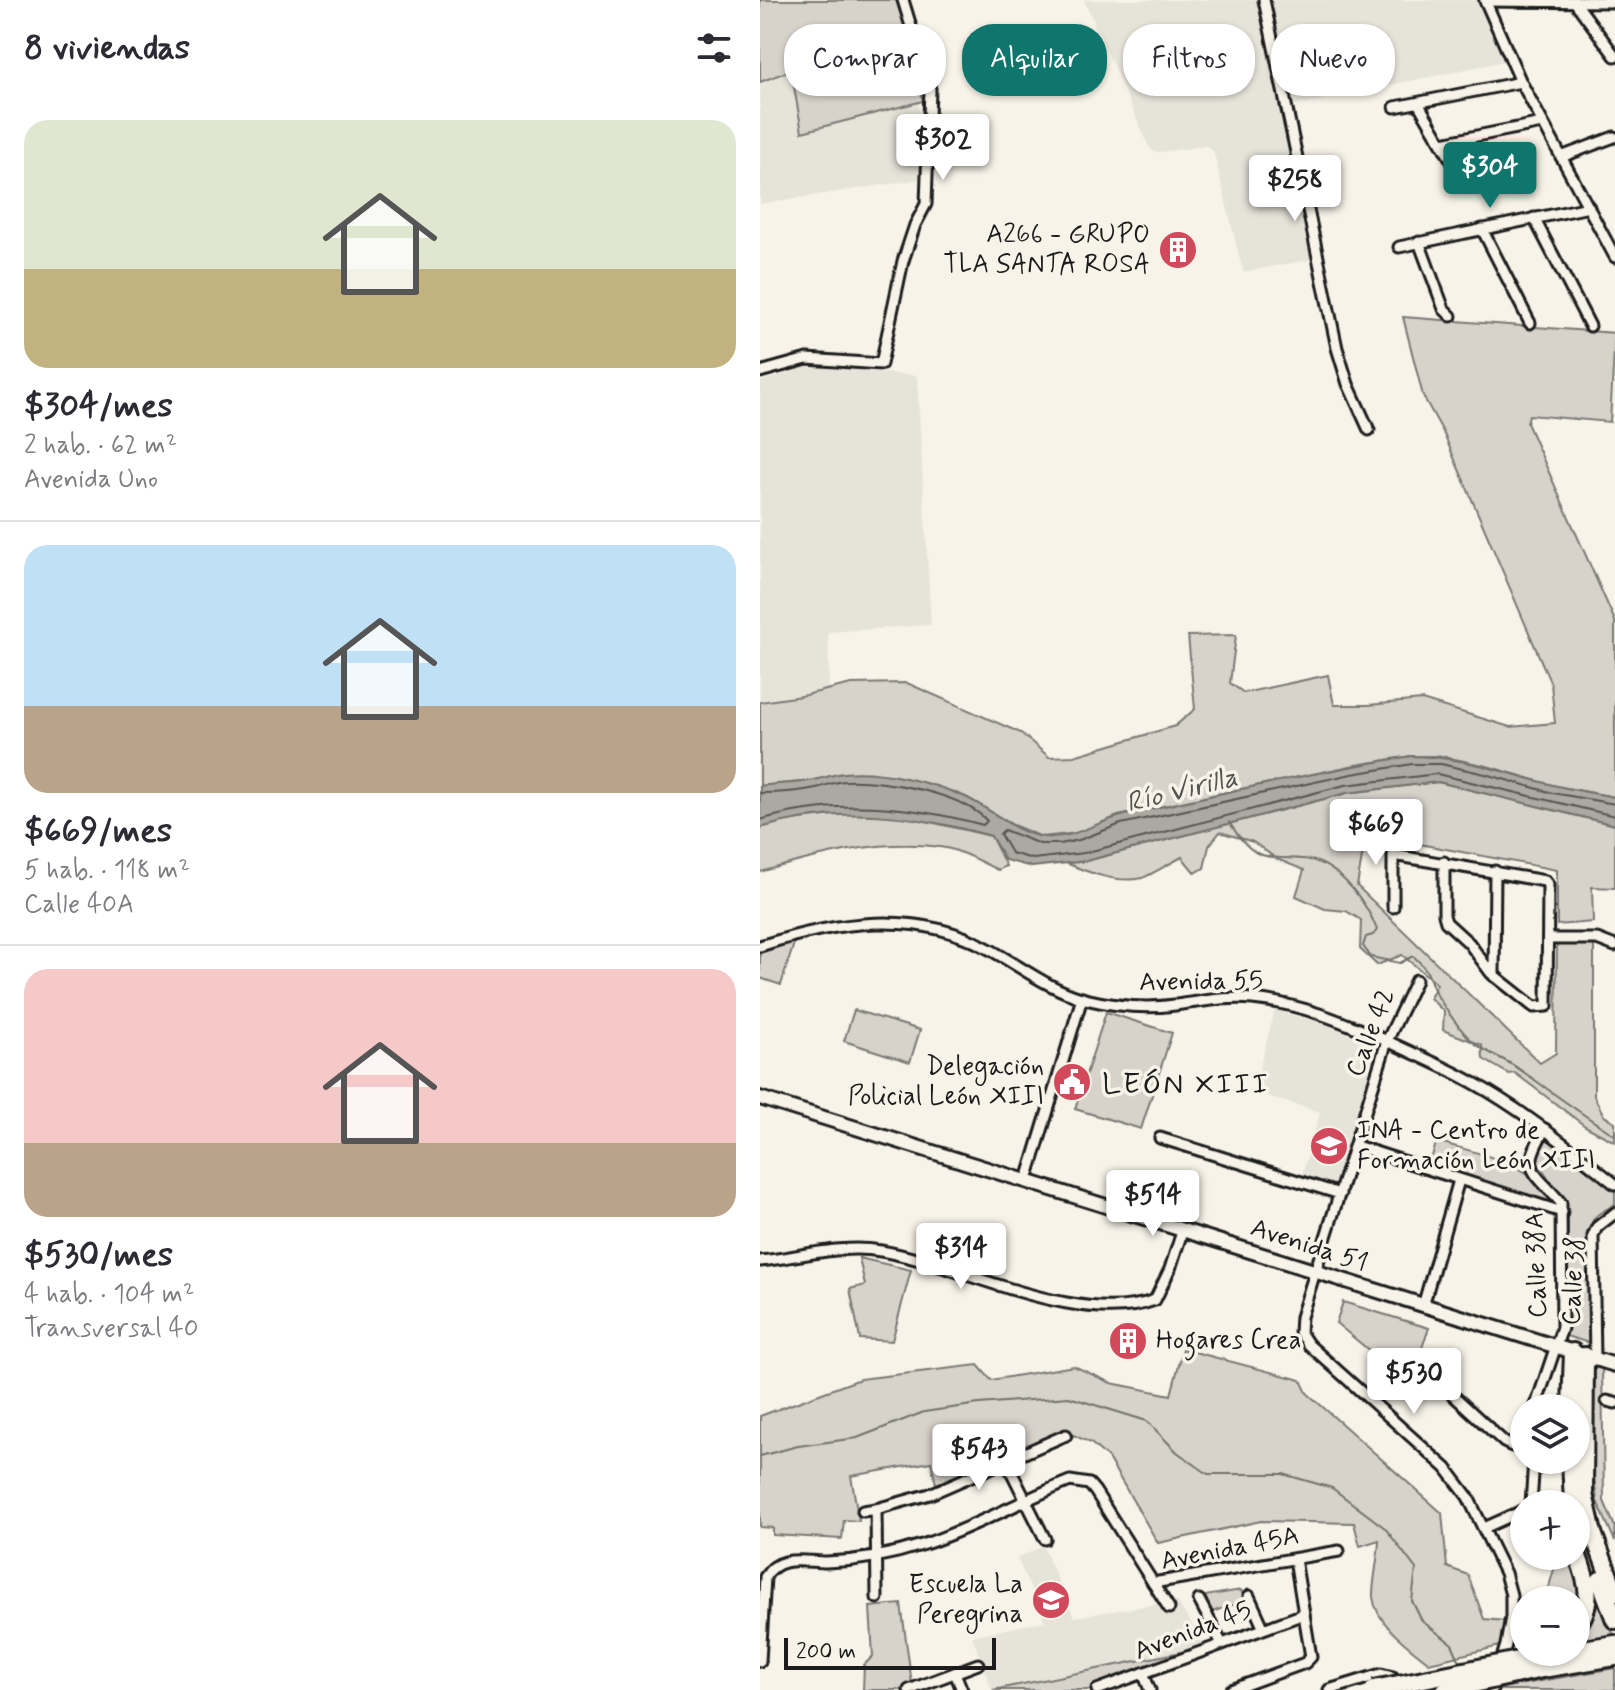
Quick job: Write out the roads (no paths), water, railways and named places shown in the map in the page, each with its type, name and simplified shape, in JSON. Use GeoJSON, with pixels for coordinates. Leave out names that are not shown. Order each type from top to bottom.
{"type":"FeatureCollection","features":[{"type":"Feature","properties":{"kind":"highway"},"geometry":{"type":"LineString","coordinates":[[1570,1394],[1571,1378],[1584,1355]]}},
{"type":"Feature","properties":{"kind":"highway"},"geometry":{"type":"LineString","coordinates":[[1581,1394],[1584,1355]]}},
{"type":"Feature","properties":{"kind":"highway"},"geometry":{"type":"LineString","coordinates":[[1580,1474],[1588,1518],[1615,1592]]}},
{"type":"Feature","properties":{"kind":"highway"},"geometry":{"type":"LineString","coordinates":[[1582,1474],[1594,1516],[1615,1555]]}},
{"type":"Feature","properties":{"kind":"highway"},"geometry":{"type":"LineString","coordinates":[[1590,1552],[1615,1620]]}},
{"type":"Feature","properties":{"kind":"highway"},"geometry":{"type":"LineString","coordinates":[[1590,1648],[1615,1644]]}},
{"type":"Feature","properties":{"kind":"highway"},"geometry":{"type":"LineString","coordinates":[[1590,1657],[1615,1657]]}},
{"type":"Feature","properties":{"kind":"highway"},"geometry":{"type":"LineString","coordinates":[[1373,1690],[1510,1662]]}},
{"type":"Feature","properties":{"kind":"highway"},"geometry":{"type":"LineString","coordinates":[[1446,1690],[1512,1666]]}},
{"type":"Feature","properties":{"kind":"street"},"geometry":{"type":"LineString","coordinates":[[760,372],[807,359],[881,364],[903,261],[926,204],[930,89],[903,0]]}},
{"type":"Feature","properties":{"kind":"street"},"geometry":{"type":"LineString","coordinates":[[1264,0],[1337,348],[1348,384],[1369,430]]}},
{"type":"Feature","properties":{"kind":"street"},"geometry":{"type":"LineString","coordinates":[[1615,2],[1485,0],[1521,82],[1612,244],[1615,257]]}},
{"type":"Feature","properties":{"kind":"street"},"geometry":{"type":"LineString","coordinates":[[1575,2],[1615,56]]}},
{"type":"Feature","properties":{"kind":"street"},"geometry":{"type":"LineString","coordinates":[[1395,107],[1521,82]]}},
{"type":"Feature","properties":{"kind":"street"},"geometry":{"type":"LineString","coordinates":[[1418,103],[1453,163]]}},
{"type":"Feature","properties":{"kind":"street"},"geometry":{"type":"LineString","coordinates":[[1442,143],[1542,123]]}},
{"type":"Feature","properties":{"kind":"street"},"geometry":{"type":"LineString","coordinates":[[1561,157],[1614,137]]}},
{"type":"Feature","properties":{"kind":"street"},"geometry":{"type":"LineString","coordinates":[[1399,247],[1589,207]]}},
{"type":"Feature","properties":{"kind":"street"},"geometry":{"type":"LineString","coordinates":[[1534,218],[1590,326]]}},
{"type":"Feature","properties":{"kind":"street"},"geometry":{"type":"LineString","coordinates":[[1482,229],[1530,323]]}},
{"type":"Feature","properties":{"kind":"street"},"geometry":{"type":"LineString","coordinates":[[1419,242],[1444,309],[1451,316]]}},
{"type":"Feature","properties":{"kind":"street"},"geometry":{"type":"LineString","coordinates":[[1393,907],[1394,855],[1444,862],[1495,871],[1546,882],[1547,1006],[1534,1007],[1494,976],[1469,943],[1446,922],[1444,862]]}},
{"type":"Feature","properties":{"kind":"street"},"geometry":{"type":"LineString","coordinates":[[1494,976],[1495,871]]}},
{"type":"Feature","properties":{"kind":"street","name":"Avenida 55"},"geometry":{"type":"LineString","coordinates":[[760,946],[800,933],[840,925],[879,922],[917,925],[986,947],[1050,984],[1082,998],[1140,1007],[1227,999],[1277,1002],[1329,1015],[1474,1083],[1545,1129],[1615,1184]]}},
{"type":"Feature","properties":{"kind":"street"},"geometry":{"type":"LineString","coordinates":[[1548,939],[1597,939],[1615,946]]}},
{"type":"Feature","properties":{"kind":"street","name":"Calle 42"},"geometry":{"type":"LineString","coordinates":[[1416,980],[1387,1041],[1301,1317],[1300,1332],[1308,1344],[1446,1468],[1459,1482],[1484,1528]]}},
{"type":"Feature","properties":{"kind":"street"},"geometry":{"type":"LineString","coordinates":[[1027,1180],[1082,998]]}},
{"type":"Feature","properties":{"kind":"street","name":"Avenida 51"},"geometry":{"type":"LineString","coordinates":[[760,1098],[1615,1365]]}},
{"type":"Feature","properties":{"kind":"street","name":"Calle 38A"},"geometry":{"type":"LineString","coordinates":[[1540,1394],[1562,1328],[1561,1203],[1532,1168],[1530,1160],[1545,1129]]}},
{"type":"Feature","properties":{"kind":"street"},"geometry":{"type":"LineString","coordinates":[[1160,1138],[1340,1194]]}},
{"type":"Feature","properties":{"kind":"street"},"geometry":{"type":"LineString","coordinates":[[1356,1146],[1562,1212]]}},
{"type":"Feature","properties":{"kind":"street"},"geometry":{"type":"LineString","coordinates":[[1423,1306],[1459,1180]]}},
{"type":"Feature","properties":{"kind":"street","name":"Calle 38"},"geometry":{"type":"LineString","coordinates":[[1584,1355],[1593,1236],[1597,1227],[1615,1213]]}},
{"type":"Feature","properties":{"kind":"street"},"geometry":{"type":"LineString","coordinates":[[760,1261],[841,1249],[863,1249],[919,1260],[993,1284],[1070,1303],[1139,1306],[1155,1300],[1170,1269],[1183,1229]]}},
{"type":"Feature","properties":{"kind":"street"},"geometry":{"type":"LineString","coordinates":[[1416,1361],[1510,1445]]}},
{"type":"Feature","properties":{"kind":"street"},"geometry":{"type":"LineString","coordinates":[[863,1511],[930,1494],[1066,1435]]}},
{"type":"Feature","properties":{"kind":"street"},"geometry":{"type":"LineString","coordinates":[[1007,1463],[1045,1539]]}},
{"type":"Feature","properties":{"kind":"street"},"geometry":{"type":"LineString","coordinates":[[760,1661],[765,1577],[771,1566],[783,1561],[847,1561],[878,1556],[949,1537],[1070,1481],[1080,1480],[1095,1491],[1153,1583]]}},
{"type":"Feature","properties":{"kind":"street"},"geometry":{"type":"LineString","coordinates":[[876,1509],[877,1598]]}},
{"type":"Feature","properties":{"kind":"street"},"geometry":{"type":"LineString","coordinates":[[1492,1690],[1506,1645],[1511,1595],[1505,1573],[1484,1528],[1510,1516]]}},
{"type":"Feature","properties":{"kind":"street","name":"Avenida 45A"},"geometry":{"type":"LineString","coordinates":[[1169,1608],[1153,1583],[1339,1551]]}},
{"type":"Feature","properties":{"kind":"street"},"geometry":{"type":"LineString","coordinates":[[1231,1690],[1305,1663],[1311,1657],[1295,1559]]}},
{"type":"Feature","properties":{"kind":"street"},"geometry":{"type":"LineString","coordinates":[[1249,1596],[1263,1627]]}},
{"type":"Feature","properties":{"kind":"street"},"geometry":{"type":"LineString","coordinates":[[1199,1600],[1222,1644]]}},
{"type":"Feature","properties":{"kind":"street","name":"Avenida 45"},"geometry":{"type":"LineString","coordinates":[[1097,1690],[1304,1614]]}},
{"type":"Feature","properties":{"kind":"street"},"geometry":{"type":"LineString","coordinates":[[912,1689],[978,1664]]}},
{"type":"Feature","properties":{"kind":"street"},"geometry":{"type":"LineString","coordinates":[[955,1673],[962,1690]]}},
{"type":"Feature","properties":{"kind":"street"},"geometry":{"type":"LineString","coordinates":[[1143,1673],[1150,1690]]}},
{"type":"Feature","properties":{"kind":"street"},"geometry":{"type":"LineString","coordinates":[[1329,1690],[1381,1674],[1393,1677],[1401,1690]]}},
{"type":"Feature","properties":{"kind":"water","name":"Río Virilla"},"geometry":{"type":"Polygon","coordinates":[[[1411,756],[1465,762],[1561,787],[1615,797],[1615,825],[1438,782],[1347,793],[1086,861],[1032,867],[1005,860],[991,836],[933,822],[876,815],[818,816],[760,828],[760,786],[844,773],[889,775],[936,786],[973,801],[1033,835],[1055,837],[1161,807],[1411,756]]]}},
{"type":"Feature","properties":{"kind":"waterway"},"geometry":{"type":"LineString","coordinates":[[1229,822],[1246,844],[1259,854],[1310,860],[1342,878],[1367,909],[1377,930],[1366,937],[1363,946],[1371,957],[1400,963],[1413,956],[1427,972],[1434,991],[1449,1014],[1472,1041],[1513,1065],[1615,1135]]}},
{"type":"Feature","properties":{"kind":"waterway"},"geometry":{"type":"LineString","coordinates":[[760,1456],[798,1446],[857,1438],[924,1412],[1069,1397],[1147,1421],[1177,1452],[1208,1474],[1283,1474],[1332,1488],[1385,1528],[1416,1569],[1412,1601],[1422,1621],[1452,1644],[1461,1664]]}},
{"type":"Feature","properties":{"kind":"place","name":"A266 - GRUPO TLA SANTA ROSA"},"geometry":{"type":"Point","coordinates":[1178,250]}},
{"type":"Feature","properties":{"kind":"place","name":"Delegación Policial León XIII"},"geometry":{"type":"Point","coordinates":[1072,1082]}},
{"type":"Feature","properties":{"kind":"place","name":"INA - Centro de Formación León XIII"},"geometry":{"type":"Point","coordinates":[1329,1146]}},
{"type":"Feature","properties":{"kind":"place","name":"Hogares Crea"},"geometry":{"type":"Point","coordinates":[1128,1341]}},
{"type":"Feature","properties":{"kind":"place","name":"Escuela La Peregrina"},"geometry":{"type":"Point","coordinates":[1051,1600]}},
{"type":"Feature","properties":{"kind":"district","name":"LEÓN XIII"},"geometry":{"type":"Point","coordinates":[1186,1084]}}]}
